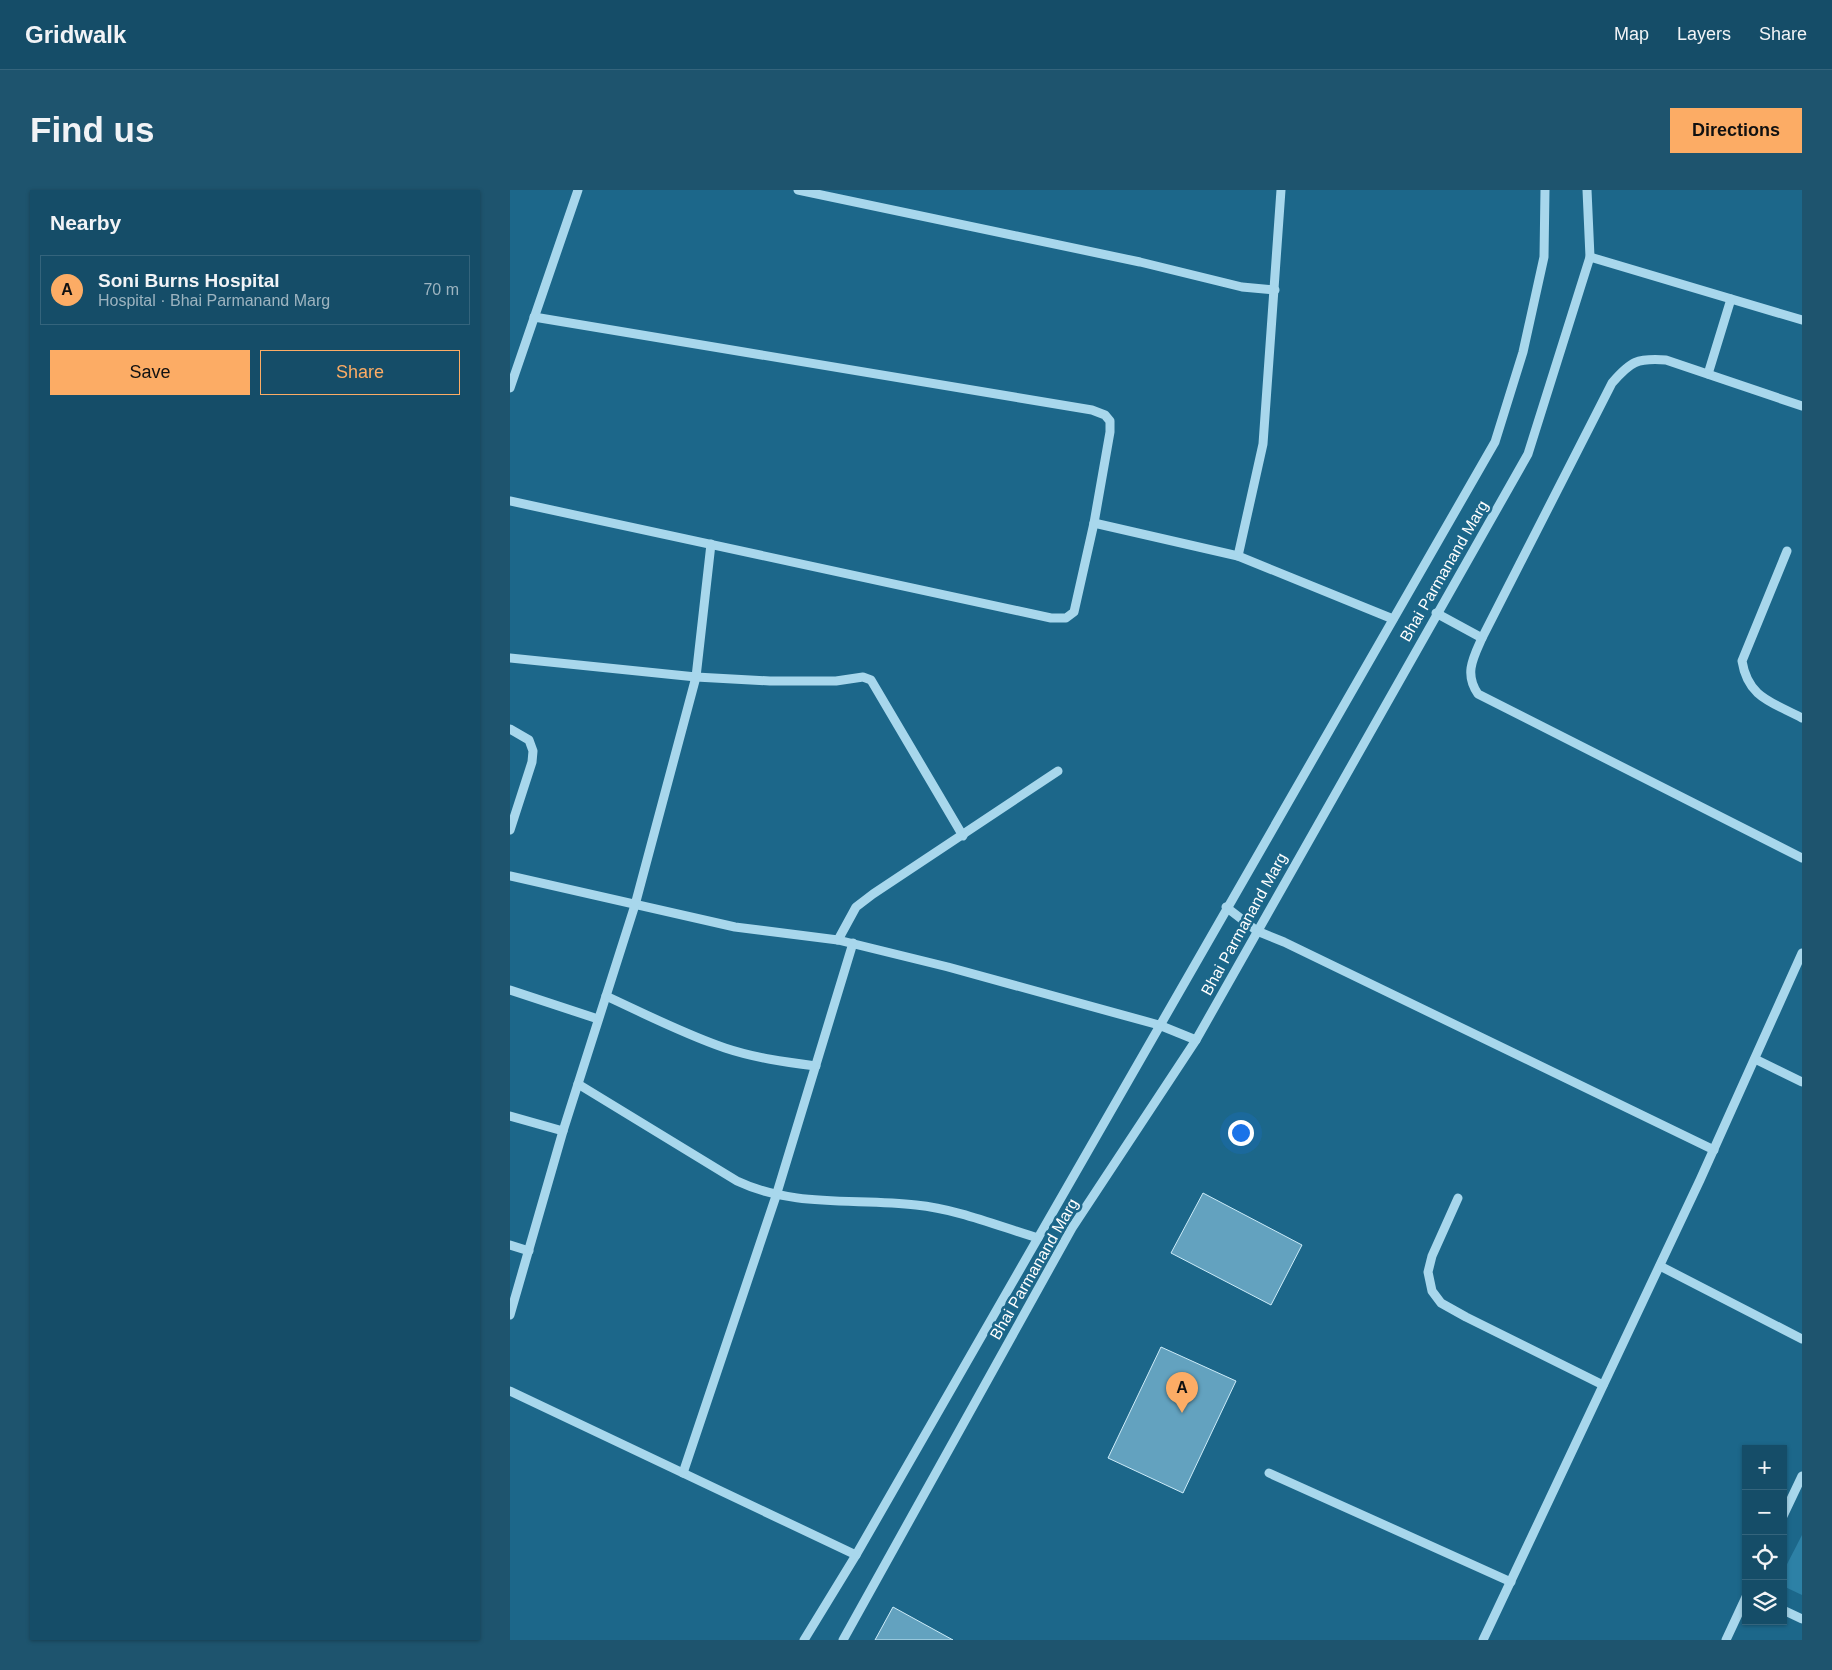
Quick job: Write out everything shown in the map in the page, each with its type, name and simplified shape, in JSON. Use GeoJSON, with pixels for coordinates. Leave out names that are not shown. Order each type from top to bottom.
{"type":"FeatureCollection","features":[{"type":"Feature","properties":{"kind":"street"},"geometry":{"type":"LineString","coordinates":[[510,388],[578,190]]}},
{"type":"Feature","properties":{"kind":"street"},"geometry":{"type":"LineString","coordinates":[[798,190],[1140,262],[1242,287],[1275,290]]}},
{"type":"Feature","properties":{"kind":"street"},"geometry":{"type":"LineString","coordinates":[[1238,556],[1263,444],[1281,190]]}},
{"type":"Feature","properties":{"kind":"street","name":"Bhai Parmanand Marg"},"geometry":{"type":"LineString","coordinates":[[804,1640],[856,1555],[1494,442],[1523,352],[1544,257],[1545,190]]}},
{"type":"Feature","properties":{"kind":"street","name":"Bhai Parmanand Marg"},"geometry":{"type":"LineString","coordinates":[[843,1640],[1072,1228],[1196,1040],[1528,454],[1590,257],[1587,190]]}},
{"type":"Feature","properties":{"kind":"street"},"geometry":{"type":"LineString","coordinates":[[1590,257],[1802,320]]}},
{"type":"Feature","properties":{"kind":"street"},"geometry":{"type":"LineString","coordinates":[[1708,374],[1731,299]]}},
{"type":"Feature","properties":{"kind":"street"},"geometry":{"type":"LineString","coordinates":[[510,501],[1052,618],[1066,618],[1074,612],[1094,523],[1110,432],[1110,421],[1105,415],[1092,410],[534,317]]}},
{"type":"Feature","properties":{"kind":"street"},"geometry":{"type":"LineString","coordinates":[[1802,406],[1666,360],[1644,358],[1625,367],[1612,383],[1482,638],[1471,663],[1470,674],[1472,686],[1478,694],[1802,858]]}},
{"type":"Feature","properties":{"kind":"street"},"geometry":{"type":"LineString","coordinates":[[1094,523],[1238,556],[1393,619]]}},
{"type":"Feature","properties":{"kind":"street"},"geometry":{"type":"LineString","coordinates":[[510,1315],[563,1131],[635,905],[696,677],[711,544]]}},
{"type":"Feature","properties":{"kind":"street"},"geometry":{"type":"LineString","coordinates":[[1787,551],[1742,661],[1745,678],[1758,695],[1802,718]]}},
{"type":"Feature","properties":{"kind":"street"},"geometry":{"type":"LineString","coordinates":[[1436,614],[1482,638]]}},
{"type":"Feature","properties":{"kind":"street"},"geometry":{"type":"LineString","coordinates":[[510,658],[696,677],[770,681],[836,681],[863,678],[871,680],[876,685],[963,836]]}},
{"type":"Feature","properties":{"kind":"street"},"geometry":{"type":"LineString","coordinates":[[510,729],[529,740],[533,751],[532,762],[510,830]]}},
{"type":"Feature","properties":{"kind":"street"},"geometry":{"type":"LineString","coordinates":[[838,940],[856,907],[873,894],[1058,772]]}},
{"type":"Feature","properties":{"kind":"street"},"geometry":{"type":"LineString","coordinates":[[510,876],[735,927],[838,940],[1159,1025],[1196,1040]]}},
{"type":"Feature","properties":{"kind":"street"},"geometry":{"type":"LineString","coordinates":[[1226,907],[1257,931],[1293,946],[1714,1150]]}},
{"type":"Feature","properties":{"kind":"street"},"geometry":{"type":"LineString","coordinates":[[683,1473],[776,1196],[853,944]]}},
{"type":"Feature","properties":{"kind":"street"},"geometry":{"type":"LineString","coordinates":[[1483,1640],[1714,1150],[1802,952]]}},
{"type":"Feature","properties":{"kind":"street"},"geometry":{"type":"LineString","coordinates":[[510,990],[598,1020]]}},
{"type":"Feature","properties":{"kind":"street"},"geometry":{"type":"LineString","coordinates":[[606,996],[726,1049],[767,1060],[816,1066]]}},
{"type":"Feature","properties":{"kind":"street"},"geometry":{"type":"LineString","coordinates":[[1754,1059],[1802,1082]]}},
{"type":"Feature","properties":{"kind":"street"},"geometry":{"type":"LineString","coordinates":[[578,1084],[737,1181],[756,1190],[776,1196],[825,1202],[885,1203],[940,1208],[1038,1238]]}},
{"type":"Feature","properties":{"kind":"street"},"geometry":{"type":"LineString","coordinates":[[510,1116],[563,1131]]}},
{"type":"Feature","properties":{"kind":"street"},"geometry":{"type":"LineString","coordinates":[[1458,1198],[1432,1256],[1428,1272],[1432,1291],[1442,1303],[1466,1317],[1603,1386]]}},
{"type":"Feature","properties":{"kind":"street"},"geometry":{"type":"LineString","coordinates":[[510,1245],[529,1251]]}},
{"type":"Feature","properties":{"kind":"street"},"geometry":{"type":"LineString","coordinates":[[1660,1266],[1802,1339]]}},
{"type":"Feature","properties":{"kind":"street"},"geometry":{"type":"LineString","coordinates":[[510,1392],[856,1555]]}},
{"type":"Feature","properties":{"kind":"street"},"geometry":{"type":"LineString","coordinates":[[1269,1474],[1511,1582]]}},
{"type":"Feature","properties":{"kind":"street"},"geometry":{"type":"LineString","coordinates":[[1787,1508],[1802,1476]]}},
{"type":"Feature","properties":{"kind":"street"},"geometry":{"type":"LineString","coordinates":[[1726,1640],[1742,1606]]}},
{"type":"Feature","properties":{"kind":"street"},"geometry":{"type":"LineString","coordinates":[[1787,1612],[1802,1619]]}},
{"type":"Feature","properties":{"kind":"shaded area"},"geometry":{"type":"Polygon","coordinates":[[[1802,1535],[1802,1595],[1787,1588],[1787,1564],[1802,1535]]]}},
{"type":"Feature","properties":{"kind":"building"},"geometry":{"type":"Polygon","coordinates":[[[1203,1193],[1302,1245],[1271,1305],[1171,1253],[1203,1193]]]}},
{"type":"Feature","properties":{"kind":"building"},"geometry":{"type":"Polygon","coordinates":[[[1161,1347],[1236,1381],[1183,1493],[1108,1458],[1161,1347]]]}},
{"type":"Feature","properties":{"kind":"building"},"geometry":{"type":"Polygon","coordinates":[[[893,1607],[953,1640],[875,1640],[893,1607]]]}},
{"type":"Feature","properties":{"kind":"place","name":"Soni Burns Hospital"},"geometry":{"type":"Point","coordinates":[1182,1413]}}]}
